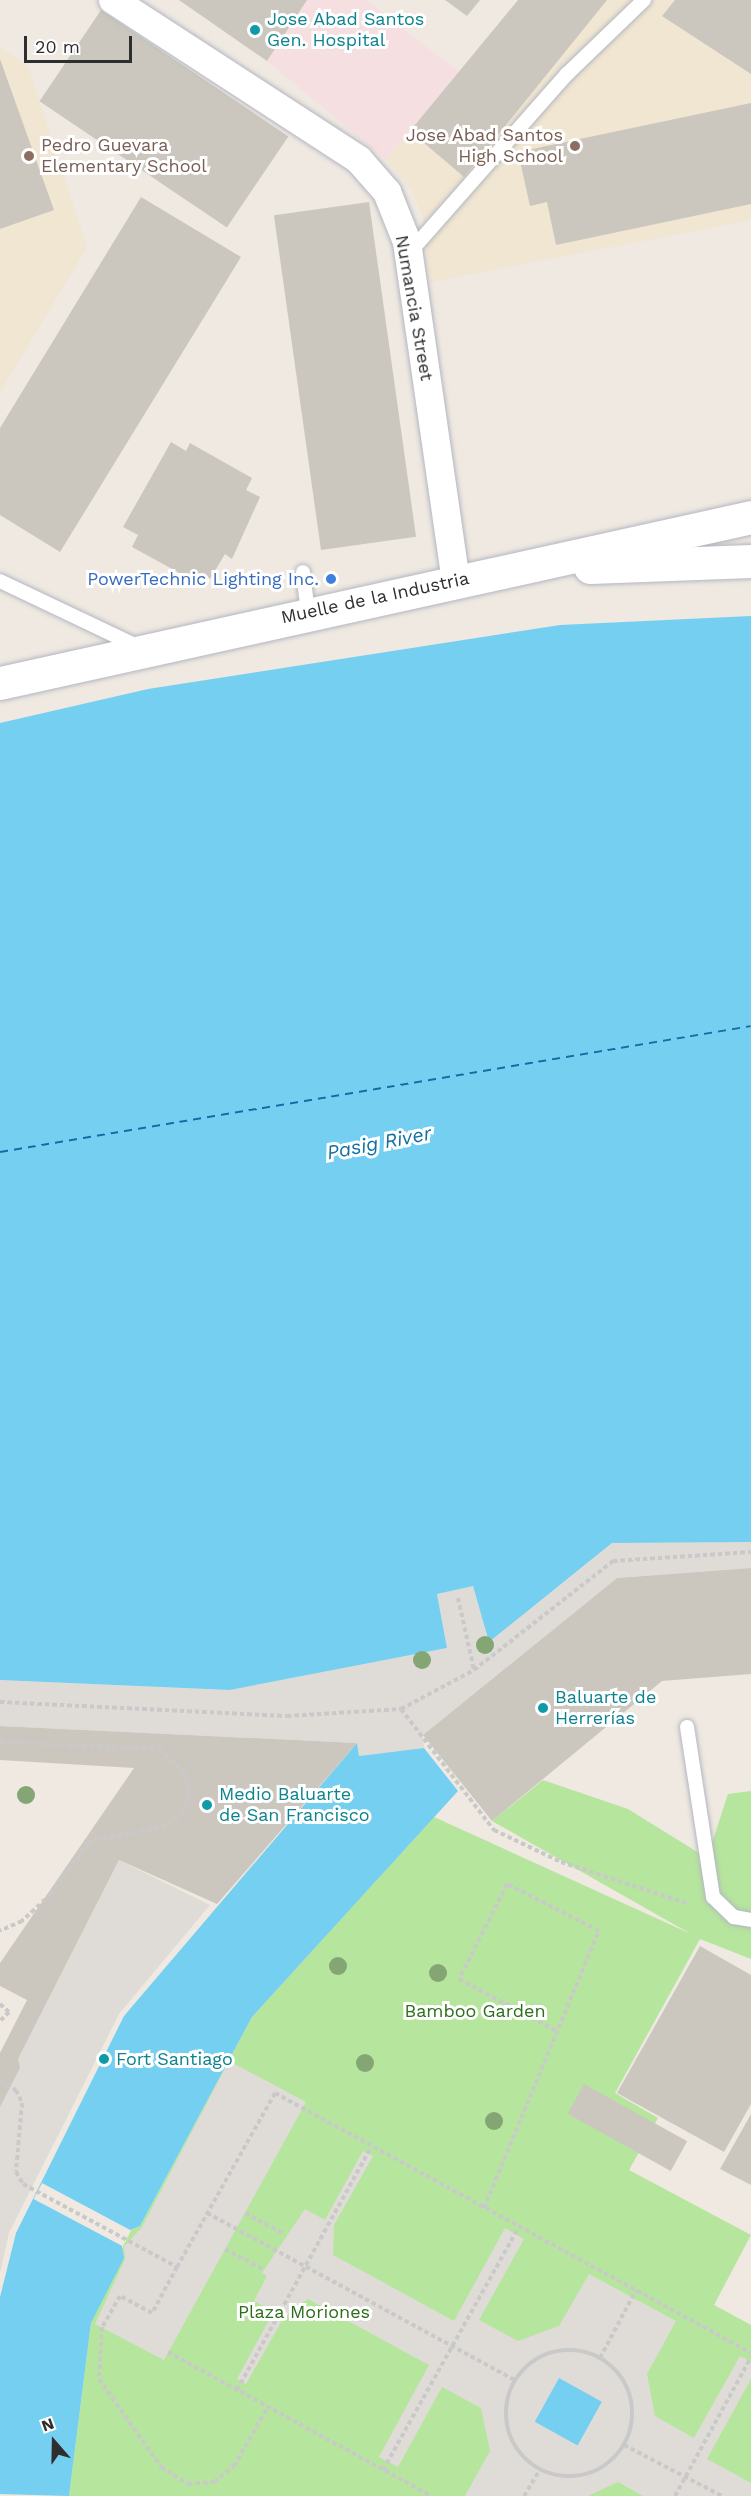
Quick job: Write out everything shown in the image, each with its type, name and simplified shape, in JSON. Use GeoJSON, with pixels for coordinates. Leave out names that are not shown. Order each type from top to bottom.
{"type":"FeatureCollection","features":[{"type":"Feature","properties":{"kind":"street","name":"Numancia Street"},"geometry":{"type":"LineString","coordinates":[[113,0],[359,160],[387,192],[409,254],[456,580]]}},
{"type":"Feature","properties":{"kind":"street","name":"Muelle de la Industria"},"geometry":{"type":"LineString","coordinates":[[0,683],[308,612],[751,517]]}},
{"type":"Feature","properties":{"kind":"street"},"geometry":{"type":"LineString","coordinates":[[499,571],[751,561]]}},
{"type":"Feature","properties":{"kind":"lane"},"geometry":{"type":"LineString","coordinates":[[409,254],[567,74],[644,0]]}},
{"type":"Feature","properties":{"kind":"lane"},"geometry":{"type":"LineString","coordinates":[[303,572],[308,612]]}},
{"type":"Feature","properties":{"kind":"lane"},"geometry":{"type":"LineString","coordinates":[[0,581],[144,649]]}},
{"type":"Feature","properties":{"kind":"lane"},"geometry":{"type":"LineString","coordinates":[[687,1727],[713,1897],[734,1917],[751,1920]]}},
{"type":"Feature","properties":{"kind":"path"},"geometry":{"type":"LineString","coordinates":[[0,1702],[287,1716],[401,1709],[474,1670],[613,1561],[751,1552]]}},
{"type":"Feature","properties":{"kind":"path"},"geometry":{"type":"LineString","coordinates":[[458,1598],[474,1670]]}},
{"type":"Feature","properties":{"kind":"path"},"geometry":{"type":"LineString","coordinates":[[401,1709],[494,1830],[561,1862],[734,1917]]}},
{"type":"Feature","properties":{"kind":"path"},"geometry":{"type":"LineString","coordinates":[[0,1742],[159,1749],[184,1772],[189,1791],[184,1811],[166,1826],[88,1842],[51,1894],[22,1922],[0,1930]]}},
{"type":"Feature","properties":{"kind":"path"},"geometry":{"type":"LineString","coordinates":[[484,2208],[599,1931],[507,1884],[459,1979],[557,2031]]}},
{"type":"Feature","properties":{"kind":"path"},"geometry":{"type":"LineString","coordinates":[[0,2004],[9,2013],[0,2021]]}},
{"type":"Feature","properties":{"kind":"path"},"geometry":{"type":"LineString","coordinates":[[0,2081],[20,2096],[16,2172],[23,2184],[177,2267]]}},
{"type":"Feature","properties":{"kind":"path"},"geometry":{"type":"LineString","coordinates":[[268,2407],[234,2466],[214,2482],[188,2484],[161,2467],[99,2379],[102,2328],[120,2296],[152,2313],[275,2093],[751,2353]]}},
{"type":"Feature","properties":{"kind":"path"},"geometry":{"type":"LineString","coordinates":[[237,2390],[371,2146]]}},
{"type":"Feature","properties":{"kind":"path"},"geometry":{"type":"LineString","coordinates":[[207,2213],[516,2381]]}},
{"type":"Feature","properties":{"kind":"path"},"geometry":{"type":"LineString","coordinates":[[245,2213],[284,2234]]}},
{"type":"Feature","properties":{"kind":"path"},"geometry":{"type":"LineString","coordinates":[[383,2470],[519,2227]]}},
{"type":"Feature","properties":{"kind":"path"},"geometry":{"type":"LineString","coordinates":[[225,2249],[264,2270]]}},
{"type":"Feature","properties":{"kind":"path"},"geometry":{"type":"LineString","coordinates":[[600,2358],[636,2290]]}},
{"type":"Feature","properties":{"kind":"path"},"geometry":{"type":"LineString","coordinates":[[563,2350],[600,2358],[614,2368],[631,2396],[630,2430],[624,2445],[586,2474],[540,2469],[521,2452],[508,2430],[508,2397],[516,2381],[528,2366],[563,2350]]}},
{"type":"Feature","properties":{"kind":"path"},"geometry":{"type":"LineString","coordinates":[[168,2352],[431,2496]]}},
{"type":"Feature","properties":{"kind":"path"},"geometry":{"type":"LineString","coordinates":[[675,2496],[751,2357]]}},
{"type":"Feature","properties":{"kind":"path"},"geometry":{"type":"LineString","coordinates":[[624,2445],[722,2496]]}},
{"type":"Feature","properties":{"kind":"path"},"geometry":{"type":"LineString","coordinates":[[524,2496],[540,2469]]}},
{"type":"Feature","properties":{"kind":"shaded area"},"geometry":{"type":"Polygon","coordinates":[[[179,0],[366,0],[459,72],[386,160],[267,61],[179,0]]]}},
{"type":"Feature","properties":{"kind":"shaded area","name":"Jose Abad Santos High School"},"geometry":{"type":"Polygon","coordinates":[[[518,0],[751,0],[751,220],[431,282],[422,214],[410,188],[386,160],[518,0]]]}},
{"type":"Feature","properties":{"kind":"shaded area","name":"Pedro Guevara Elementary School"},"geometry":{"type":"Polygon","coordinates":[[[0,48],[28,66],[87,247],[0,392],[0,48]]]}},
{"type":"Feature","properties":{"kind":"shaded area"},"geometry":{"type":"Polygon","coordinates":[[[751,1542],[751,1568],[617,1578],[423,1735],[424,1748],[359,1756],[357,1743],[0,1726],[0,1680],[230,1690],[447,1648],[437,1594],[473,1585],[489,1642],[612,1543],[751,1542]]]}},
{"type":"Feature","properties":{"kind":"shaded area"},"geometry":{"type":"Polygon","coordinates":[[[119,1860],[210,1905],[119,2014],[9,2233],[0,2273],[0,2106],[18,2059],[119,1860]]]}},
{"type":"Feature","properties":{"kind":"shaded area"},"geometry":{"type":"Polygon","coordinates":[[[229,2061],[306,2102],[164,2360],[95,2324],[125,2259],[124,2247],[142,2227],[229,2061]]]}},
{"type":"Feature","properties":{"kind":"shaded area"},"geometry":{"type":"Polygon","coordinates":[[[363,2151],[373,2156],[334,2225],[333,2255],[454,2321],[505,2228],[524,2239],[479,2320],[518,2341],[559,2326],[589,2274],[676,2321],[647,2374],[655,2416],[694,2438],[740,2356],[751,2362],[751,2379],[707,2459],[751,2483],[751,2496],[643,2496],[618,2482],[588,2496],[465,2496],[490,2451],[481,2408],[442,2387],[398,2467],[379,2457],[429,2365],[308,2299],[284,2317],[246,2384],[237,2379],[274,2311],[254,2301],[267,2276],[262,2273],[305,2209],[325,2220],[363,2151]]]}},
{"type":"Feature","properties":{"kind":"green space","name":"Plaza Moriones"},"geometry":{"type":"Polygon","coordinates":[[[543,1780],[628,1809],[707,1858],[728,1794],[751,1791],[751,1959],[700,1939],[615,2093],[658,2118],[629,2170],[751,2235],[714,2305],[751,2325],[751,2496],[69,2496],[91,2323],[130,2230],[140,2226],[252,2017],[434,1817],[691,1934],[492,1821],[543,1780]]]}},
{"type":"Feature","properties":{"kind":"water","name":"Pasig River"},"geometry":{"type":"Polygon","coordinates":[[[751,616],[751,1542],[612,1543],[489,1642],[473,1586],[437,1594],[447,1648],[230,1690],[0,1680],[0,723],[148,689],[560,625],[751,616]]]}},
{"type":"Feature","properties":{"kind":"water"},"geometry":{"type":"Polygon","coordinates":[[[357,1743],[359,1756],[424,1748],[458,1791],[252,2017],[140,2226],[130,2230],[122,2247],[124,2258],[91,2323],[69,2496],[0,2494],[0,2297],[16,2233],[124,2016],[357,1743]]]}},
{"type":"Feature","properties":{"kind":"water"},"geometry":{"type":"Polygon","coordinates":[[[559,2378],[602,2402],[578,2445],[535,2422],[559,2378]]]}},
{"type":"Feature","properties":{"kind":"pier"},"geometry":{"type":"Polygon","coordinates":[[[42,2183],[131,2230],[123,2246],[34,2199],[42,2183]]]}},
{"type":"Feature","properties":{"kind":"building","name":"Jose Abad Santos Gen. Hospital"},"geometry":{"type":"Polygon","coordinates":[[[179,0],[307,0],[267,61],[179,0]]]}},
{"type":"Feature","properties":{"kind":"building"},"geometry":{"type":"Polygon","coordinates":[[[445,0],[480,0],[467,16],[445,0]]]}},
{"type":"Feature","properties":{"kind":"building"},"geometry":{"type":"Polygon","coordinates":[[[518,0],[607,0],[464,177],[410,131],[518,0]]]}},
{"type":"Feature","properties":{"kind":"building"},"geometry":{"type":"Polygon","coordinates":[[[675,0],[751,0],[751,74],[662,16],[675,0]]]}},
{"type":"Feature","properties":{"kind":"building"},"geometry":{"type":"Polygon","coordinates":[[[101,10],[288,136],[227,228],[39,101],[101,10]]]}},
{"type":"Feature","properties":{"kind":"building"},"geometry":{"type":"Polygon","coordinates":[[[0,59],[54,210],[0,229],[0,59]]]}},
{"type":"Feature","properties":{"kind":"building"},"geometry":{"type":"Polygon","coordinates":[[[751,103],[751,204],[556,245],[547,202],[530,206],[518,152],[751,103]]]}},
{"type":"Feature","properties":{"kind":"building"},"geometry":{"type":"Polygon","coordinates":[[[141,197],[241,257],[60,552],[0,515],[0,428],[141,197]]]}},
{"type":"Feature","properties":{"kind":"building"},"geometry":{"type":"Polygon","coordinates":[[[369,202],[416,537],[321,550],[274,215],[369,202]]]}},
{"type":"Feature","properties":{"kind":"building"},"geometry":{"type":"Polygon","coordinates":[[[171,442],[186,451],[190,443],[252,478],[246,490],[260,497],[232,559],[225,554],[210,579],[198,573],[194,581],[132,547],[138,535],[123,527],[171,442]]]}},
{"type":"Feature","properties":{"kind":"building","name":"Baluarte de Herrerías"},"geometry":{"type":"Polygon","coordinates":[[[751,1568],[751,1674],[662,1681],[492,1821],[423,1735],[617,1578],[751,1568]]]}},
{"type":"Feature","properties":{"kind":"building","name":"Medio Baluarte de San Francisco"},"geometry":{"type":"Polygon","coordinates":[[[0,1726],[357,1743],[217,1904],[119,1860],[18,2059],[20,2068],[0,2107],[0,2053],[27,2000],[0,1986],[0,1963],[134,1768],[0,1760],[0,1726]]]}},
{"type":"Feature","properties":{"kind":"building"},"geometry":{"type":"Polygon","coordinates":[[[700,1946],[751,1975],[751,2104],[724,2152],[617,2093],[700,1946]]]}},
{"type":"Feature","properties":{"kind":"building"},"geometry":{"type":"Polygon","coordinates":[[[584,2084],[687,2141],[671,2171],[568,2114],[584,2084]]]}},
{"type":"Feature","properties":{"kind":"building"},"geometry":{"type":"Polygon","coordinates":[[[751,2114],[751,2185],[720,2169],[751,2114]]]}},
{"type":"Feature","properties":{"kind":"ferry route"},"geometry":{"type":"LineString","coordinates":[[0,1152],[751,1026]]}},
{"type":"Feature","properties":{"kind":"place","name":"Jose Abad Santos Gen. Hospital"},"geometry":{"type":"Point","coordinates":[255,30]}},
{"type":"Feature","properties":{"kind":"place","name":"Jose Abad Santos High School"},"geometry":{"type":"Point","coordinates":[575,146]}},
{"type":"Feature","properties":{"kind":"place","name":"Pedro Guevara Elementary School"},"geometry":{"type":"Point","coordinates":[29,156]}},
{"type":"Feature","properties":{"kind":"place","name":"PowerTechnic Lighting Inc."},"geometry":{"type":"Point","coordinates":[331,579]}},
{"type":"Feature","properties":{"kind":"place","name":"Baluarte de Herrerías"},"geometry":{"type":"Point","coordinates":[543,1708]}},
{"type":"Feature","properties":{"kind":"place","name":"Medio Baluarte de San Francisco"},"geometry":{"type":"Point","coordinates":[207,1805]}},
{"type":"Feature","properties":{"kind":"place","name":"Fort Santiago"},"geometry":{"type":"Point","coordinates":[104,2059]}},
{"type":"Feature","properties":{"kind":"park label","name":"Bamboo Garden"},"geometry":{"type":"Point","coordinates":[475,2011]}}]}
